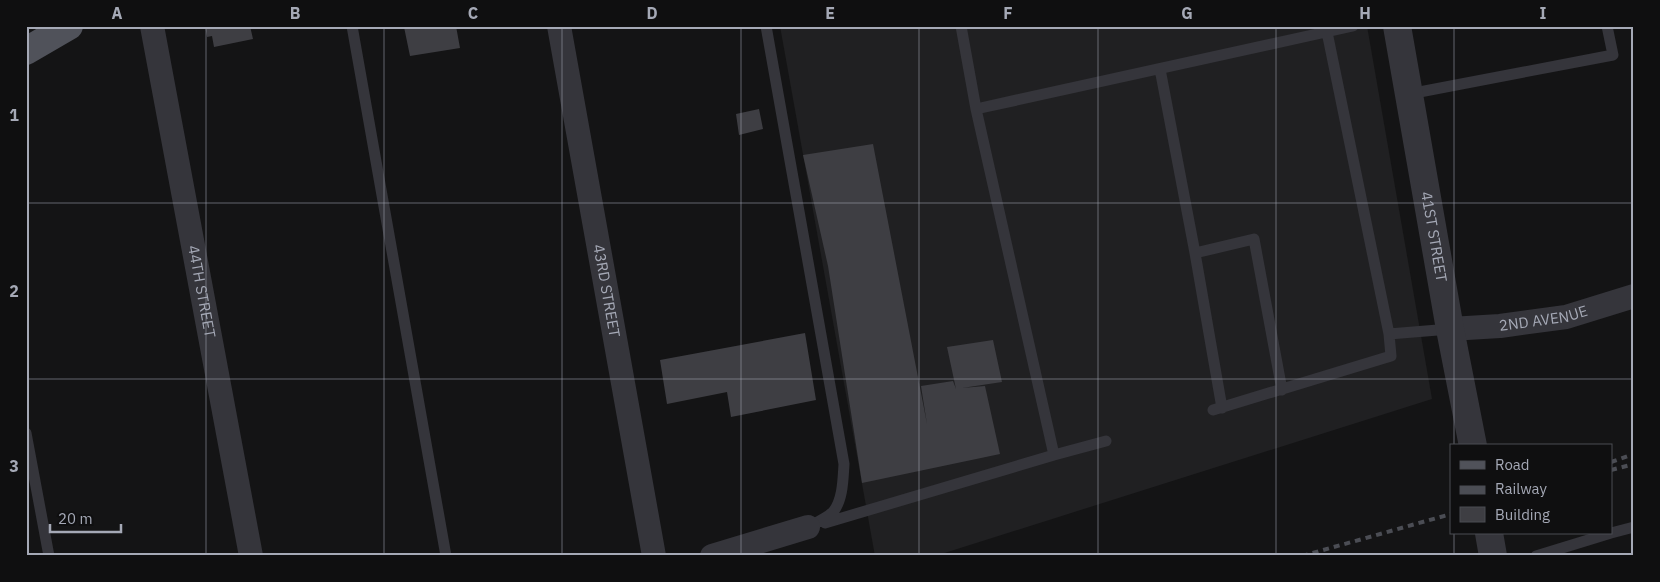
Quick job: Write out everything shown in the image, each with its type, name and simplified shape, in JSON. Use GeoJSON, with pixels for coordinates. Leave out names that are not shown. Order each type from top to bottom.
{"type":"FeatureCollection","features":[{"type":"Feature","properties":{"kind":"main road"},"geometry":{"type":"LineString","coordinates":[[26,50],[69,26]]}},
{"type":"Feature","properties":{"kind":"street","name":"44TH STREET"},"geometry":{"type":"LineString","coordinates":[[152,26],[251,556]]}},
{"type":"Feature","properties":{"kind":"street","name":"43RD STREET"},"geometry":{"type":"LineString","coordinates":[[559,26],[654,556]]}},
{"type":"Feature","properties":{"kind":"street","name":"41ST STREET"},"geometry":{"type":"LineString","coordinates":[[1397,26],[1450,329],[1473,444]]}},
{"type":"Feature","properties":{"kind":"street","name":"2ND AVENUE"},"geometry":{"type":"LineString","coordinates":[[1450,329],[1500,326],[1566,317],[1634,296]]}},
{"type":"Feature","properties":{"kind":"street"},"geometry":{"type":"LineString","coordinates":[[712,556],[808,527]]}},
{"type":"Feature","properties":{"kind":"street"},"geometry":{"type":"LineString","coordinates":[[1489,534],[1493,556]]}},
{"type":"Feature","properties":{"kind":"lane"},"geometry":{"type":"LineString","coordinates":[[352,26],[446,556]]}},
{"type":"Feature","properties":{"kind":"lane"},"geometry":{"type":"LineString","coordinates":[[766,26],[844,464],[838,502],[833,513],[808,527]]}},
{"type":"Feature","properties":{"kind":"lane"},"geometry":{"type":"LineString","coordinates":[[961,26],[976,109],[1054,455]]}},
{"type":"Feature","properties":{"kind":"lane"},"geometry":{"type":"LineString","coordinates":[[976,109],[1353,26]]}},
{"type":"Feature","properties":{"kind":"lane"},"geometry":{"type":"LineString","coordinates":[[1409,94],[1612,55],[1607,26]]}},
{"type":"Feature","properties":{"kind":"lane"},"geometry":{"type":"LineString","coordinates":[[1160,69],[1195,253],[1218,409],[1392,356],[1327,32]]}},
{"type":"Feature","properties":{"kind":"lane"},"geometry":{"type":"LineString","coordinates":[[1195,253],[1254,239],[1282,390]]}},
{"type":"Feature","properties":{"kind":"lane"},"geometry":{"type":"LineString","coordinates":[[1389,334],[1450,329]]}},
{"type":"Feature","properties":{"kind":"lane"},"geometry":{"type":"LineString","coordinates":[[26,432],[49,556]]}},
{"type":"Feature","properties":{"kind":"lane"},"geometry":{"type":"LineString","coordinates":[[808,527],[1106,441]]}},
{"type":"Feature","properties":{"kind":"lane"},"geometry":{"type":"LineString","coordinates":[[1612,533],[1634,527]]}},
{"type":"Feature","properties":{"kind":"lane"},"geometry":{"type":"LineString","coordinates":[[1536,556],[1608,534]]}},
{"type":"Feature","properties":{"kind":"shaded area"},"geometry":{"type":"Polygon","coordinates":[[[780,26],[1367,26],[1432,399],[935,556],[875,556],[780,26]]]}},
{"type":"Feature","properties":{"kind":"building"},"geometry":{"type":"Polygon","coordinates":[[[205,26],[250,26],[253,39],[214,47],[212,36],[207,37],[205,26]]]}},
{"type":"Feature","properties":{"kind":"building"},"geometry":{"type":"Polygon","coordinates":[[[456,26],[460,48],[410,56],[404,27],[456,26]]]}},
{"type":"Feature","properties":{"kind":"building"},"geometry":{"type":"Polygon","coordinates":[[[759,109],[763,129],[739,135],[736,114],[759,109]]]}},
{"type":"Feature","properties":{"kind":"building"},"geometry":{"type":"Polygon","coordinates":[[[873,144],[927,424],[921,386],[953,381],[956,389],[947,347],[993,340],[1002,382],[962,388],[985,386],[1000,454],[862,483],[828,266],[803,155],[873,144]]]}},
{"type":"Feature","properties":{"kind":"building"},"geometry":{"type":"Polygon","coordinates":[[[805,333],[816,400],[731,417],[727,392],[667,404],[660,360],[805,333]]]}},
{"type":"Feature","properties":{"kind":"railway"},"geometry":{"type":"LineString","coordinates":[[1612,462],[1634,454]]}},
{"type":"Feature","properties":{"kind":"railway"},"geometry":{"type":"LineString","coordinates":[[1612,470],[1634,464]]}},
{"type":"Feature","properties":{"kind":"railway"},"geometry":{"type":"LineString","coordinates":[[1302,556],[1450,514]]}}]}
